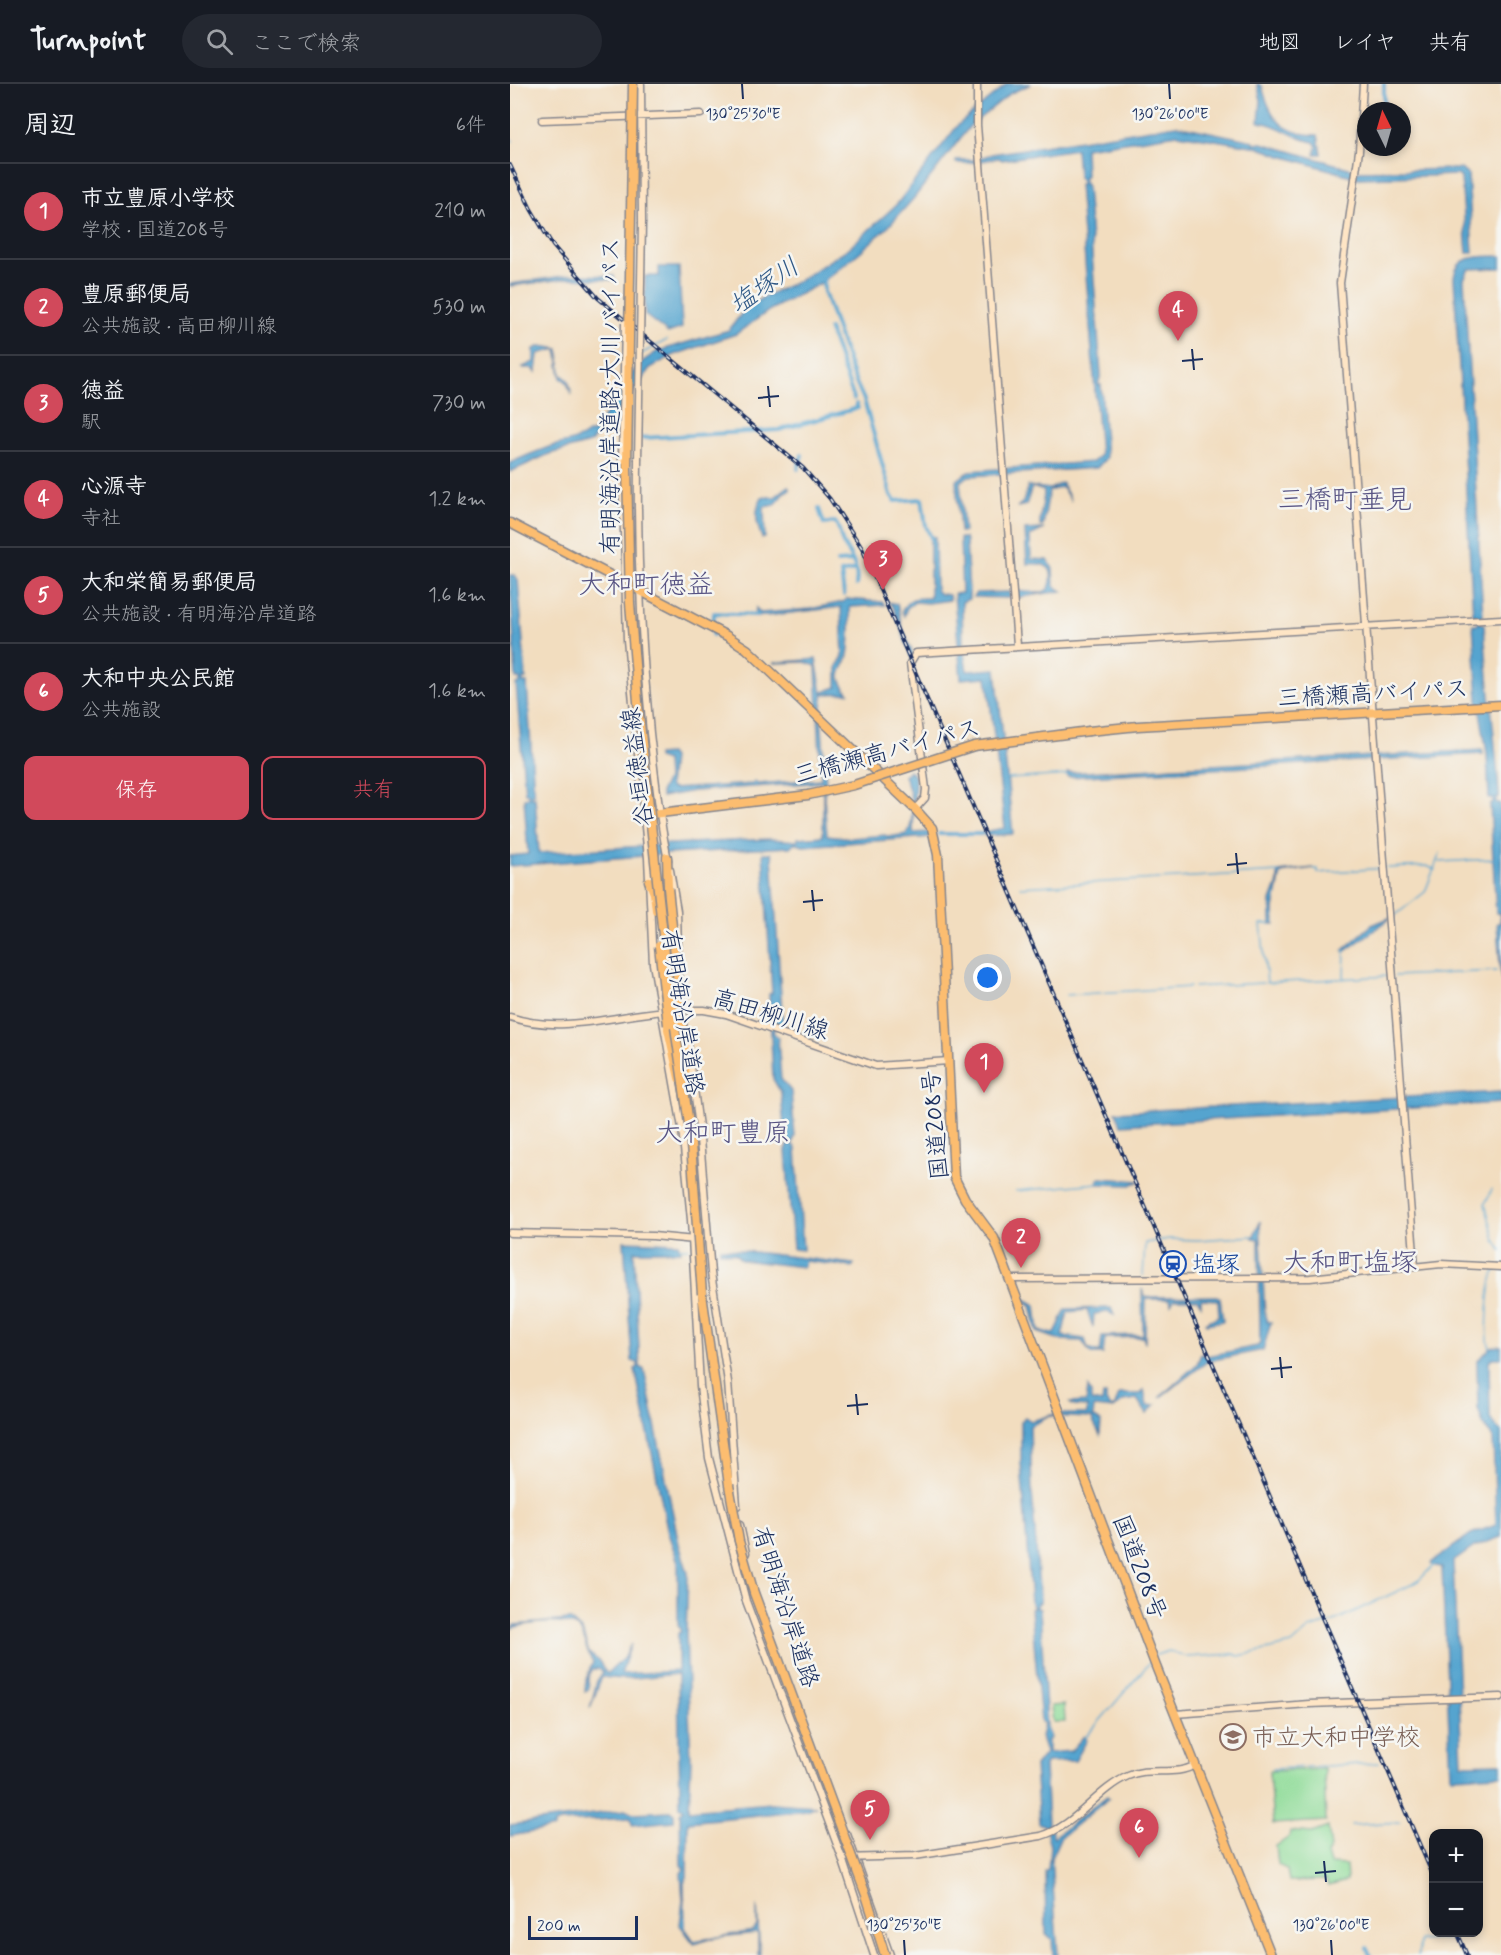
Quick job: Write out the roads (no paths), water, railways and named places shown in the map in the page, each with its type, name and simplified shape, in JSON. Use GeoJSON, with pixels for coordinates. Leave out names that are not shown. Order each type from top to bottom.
{"type":"FeatureCollection","features":[{"type":"Feature","properties":{"kind":"highway","name":"有明海沿岸道路;大川バイパス"},"geometry":{"type":"LineString","coordinates":[[631,84],[627,532],[633,649],[647,815],[669,997],[690,1131]]}},
{"type":"Feature","properties":{"kind":"highway","name":"国道208号"},"geometry":{"type":"LineString","coordinates":[[510,523],[624,581],[747,649],[928,822],[936,839],[956,1182],[965,1199],[994,1238],[1155,1664],[1270,1955]]}},
{"type":"Feature","properties":{"kind":"highway","name":"三橋瀬高バイパス"},"geometry":{"type":"LineString","coordinates":[[647,815],[808,795],[854,785],[974,746],[1089,731],[1501,707]]}},
{"type":"Feature","properties":{"kind":"highway"},"geometry":{"type":"LineString","coordinates":[[667,857],[690,1131],[698,1298],[739,1541],[754,1593],[866,1895],[885,1955]]}},
{"type":"Feature","properties":{"kind":"highway"},"geometry":{"type":"LineString","coordinates":[[649,881],[654,892],[664,1006],[690,1131]]}},
{"type":"Feature","properties":{"kind":"main road","name":"谷垣徳益線"},"geometry":{"type":"LineString","coordinates":[[631,84],[622,460],[624,581],[630,674],[647,815],[648,858]]}},
{"type":"Feature","properties":{"kind":"main road","name":"谷垣徳益線"},"geometry":{"type":"LineString","coordinates":[[641,84],[642,222],[637,530],[639,591],[644,673],[659,812],[667,857]]}},
{"type":"Feature","properties":{"kind":"main road"},"geometry":{"type":"LineString","coordinates":[[977,84],[977,125],[1017,645]]}},
{"type":"Feature","properties":{"kind":"main road"},"geometry":{"type":"LineString","coordinates":[[1363,84],[1355,173],[1340,283],[1415,1267]]}},
{"type":"Feature","properties":{"kind":"main road"},"geometry":{"type":"LineString","coordinates":[[542,120],[701,114]]}},
{"type":"Feature","properties":{"kind":"main road"},"geometry":{"type":"LineString","coordinates":[[623,521],[637,530]]}},
{"type":"Feature","properties":{"kind":"main road"},"geometry":{"type":"LineString","coordinates":[[915,809],[925,798],[926,789],[909,663],[915,653],[1017,645],[1501,619]]}},
{"type":"Feature","properties":{"kind":"main road"},"geometry":{"type":"LineString","coordinates":[[627,640],[642,643]]}},
{"type":"Feature","properties":{"kind":"main road","name":"谷垣徳益線"},"geometry":{"type":"LineString","coordinates":[[630,674],[644,673]]}},
{"type":"Feature","properties":{"kind":"main road","name":"有明海沿岸道路"},"geometry":{"type":"LineString","coordinates":[[667,857],[677,911],[684,1010],[699,1127],[714,1301],[728,1382],[736,1501],[746,1552],[771,1630],[858,1859],[890,1955]]}},
{"type":"Feature","properties":{"kind":"main road","name":"有明海沿岸道路"},"geometry":{"type":"LineString","coordinates":[[648,858],[653,964],[678,1101],[690,1208],[698,1298],[700,1386],[709,1458],[746,1601],[842,1858],[874,1955]]}},
{"type":"Feature","properties":{"kind":"main road","name":"高田柳川線"},"geometry":{"type":"LineString","coordinates":[[510,1017],[537,1022],[568,1023],[661,1011],[714,1010],[876,1066],[949,1061]]}},
{"type":"Feature","properties":{"kind":"main road"},"geometry":{"type":"LineString","coordinates":[[510,1233],[653,1236],[708,1243]]}},
{"type":"Feature","properties":{"kind":"main road"},"geometry":{"type":"LineString","coordinates":[[1010,1279],[1310,1278],[1458,1264],[1501,1267]]}},
{"type":"Feature","properties":{"kind":"main road"},"geometry":{"type":"LineString","coordinates":[[1175,1714],[1317,1704],[1501,1697]]}},
{"type":"Feature","properties":{"kind":"main road"},"geometry":{"type":"LineString","coordinates":[[842,1858],[915,1856],[1044,1836],[1059,1829],[1127,1776],[1186,1770],[1195,1765]]}},
{"type":"Feature","properties":{"kind":"main road"},"geometry":{"type":"LineString","coordinates":[[866,1927],[880,1921]]}},
{"type":"Feature","properties":{"kind":"water","name":"塩塚川"},"geometry":{"type":"Polygon","coordinates":[[[1007,84],[1031,84],[1011,93],[970,126],[914,198],[888,227],[821,283],[770,310],[736,334],[674,355],[650,368],[611,423],[606,425],[590,443],[549,454],[510,472],[510,463],[593,433],[633,372],[643,361],[658,351],[729,330],[744,310],[762,298],[800,280],[849,248],[897,204],[958,125],[1007,84]]]}},
{"type":"Feature","properties":{"kind":"water"},"geometry":{"type":"Polygon","coordinates":[[[1257,84],[1262,86],[1274,116],[1287,128],[1296,132],[1318,135],[1321,154],[1315,154],[1317,146],[1314,142],[1259,122],[1261,100],[1257,84]]]}},
{"type":"Feature","properties":{"kind":"water"},"geometry":{"type":"Polygon","coordinates":[[[1176,125],[1254,141],[1254,144],[1262,143],[1352,169],[1358,173],[1358,171],[1461,169],[1468,175],[1473,253],[1467,253],[1461,178],[1458,175],[1358,178],[1258,147],[1178,134],[1085,148],[1086,175],[1083,179],[1087,187],[1101,374],[1098,385],[1101,385],[1106,458],[1097,468],[969,476],[960,482],[964,532],[960,532],[956,481],[969,471],[1093,462],[1100,455],[1079,184],[1082,184],[1078,175],[1076,149],[1002,160],[999,158],[956,163],[956,160],[974,160],[992,154],[1176,125]]]}},
{"type":"Feature","properties":{"kind":"water"},"geometry":{"type":"Polygon","coordinates":[[[1501,256],[1501,268],[1469,269],[1464,279],[1483,616],[1480,616],[1480,623],[1484,624],[1496,754],[1499,797],[1496,798],[1496,803],[1500,803],[1501,979],[1497,923],[1500,923],[1500,913],[1496,913],[1490,804],[1493,804],[1493,798],[1489,798],[1487,754],[1478,700],[1473,624],[1478,624],[1477,616],[1473,616],[1454,277],[1456,269],[1465,260],[1501,256]]]}},
{"type":"Feature","properties":{"kind":"water"},"geometry":{"type":"Polygon","coordinates":[[[659,267],[679,267],[682,328],[668,333],[645,315],[645,276],[659,276],[659,267]]]}},
{"type":"Feature","properties":{"kind":"water"},"geometry":{"type":"Polygon","coordinates":[[[570,275],[614,276],[614,280],[571,278],[510,286],[511,284],[570,275]]]}},
{"type":"Feature","properties":{"kind":"water"},"geometry":{"type":"Polygon","coordinates":[[[541,346],[559,349],[561,374],[568,380],[572,395],[566,381],[561,378],[557,349],[538,354],[536,372],[532,368],[521,368],[534,362],[534,349],[541,346]]]}},
{"type":"Feature","properties":{"kind":"water"},"geometry":{"type":"Polygon","coordinates":[[[1062,483],[1071,501],[1062,487],[1049,491],[1043,526],[1040,526],[1040,522],[1044,491],[1032,487],[1026,505],[1017,507],[1023,502],[1028,486],[1050,489],[1062,483]]]}},
{"type":"Feature","properties":{"kind":"water"},"geometry":{"type":"Polygon","coordinates":[[[788,486],[790,490],[784,492],[775,505],[764,507],[765,538],[762,538],[757,517],[762,497],[775,497],[788,486]]]}},
{"type":"Feature","properties":{"kind":"water"},"geometry":{"type":"Polygon","coordinates":[[[1044,529],[1030,536],[1031,559],[1048,560],[1053,569],[1054,586],[1062,591],[1015,598],[1015,591],[1041,593],[1049,589],[1051,571],[1045,565],[1027,564],[1025,530],[1044,529]]]}},
{"type":"Feature","properties":{"kind":"water"},"geometry":{"type":"Polygon","coordinates":[[[930,535],[935,537],[936,590],[940,594],[949,595],[950,600],[915,602],[907,608],[904,616],[902,611],[911,600],[930,598],[930,535]]]}},
{"type":"Feature","properties":{"kind":"water"},"geometry":{"type":"Polygon","coordinates":[[[960,538],[965,538],[966,542],[969,592],[969,599],[962,602],[963,646],[967,671],[996,669],[1013,834],[985,836],[983,832],[1005,828],[987,677],[961,679],[954,594],[962,593],[960,538]]]}},
{"type":"Feature","properties":{"kind":"water"},"geometry":{"type":"Polygon","coordinates":[[[510,575],[515,575],[518,580],[526,679],[523,679],[523,683],[527,683],[534,793],[531,797],[535,797],[539,853],[643,846],[643,856],[510,866],[510,856],[528,854],[524,798],[528,797],[528,793],[525,793],[516,684],[520,683],[520,679],[516,679],[510,575]]]}},
{"type":"Feature","properties":{"kind":"water"},"geometry":{"type":"Polygon","coordinates":[[[1010,592],[1010,598],[973,597],[976,593],[1010,592]]]}},
{"type":"Feature","properties":{"kind":"water"},"geometry":{"type":"Polygon","coordinates":[[[846,599],[882,602],[885,605],[850,607],[849,649],[840,676],[849,693],[824,694],[823,692],[837,687],[837,666],[843,657],[841,607],[754,616],[756,608],[760,613],[810,609],[843,602],[846,599]]]}},
{"type":"Feature","properties":{"kind":"water"},"geometry":{"type":"Polygon","coordinates":[[[888,602],[897,604],[902,627],[913,654],[911,657],[893,607],[888,602]]]}},
{"type":"Feature","properties":{"kind":"water"},"geometry":{"type":"Polygon","coordinates":[[[816,659],[823,699],[821,713],[827,835],[852,838],[907,834],[910,828],[912,805],[904,776],[909,770],[915,776],[913,833],[930,832],[931,837],[803,846],[794,843],[790,847],[652,855],[651,845],[770,839],[798,841],[798,838],[823,836],[823,782],[694,791],[661,797],[661,791],[667,779],[666,761],[657,758],[657,755],[669,754],[672,758],[669,786],[672,789],[752,784],[755,781],[758,784],[821,779],[816,666],[805,662],[773,663],[816,659]]]}},
{"type":"Feature","properties":{"kind":"water"},"geometry":{"type":"Polygon","coordinates":[[[1482,750],[1483,754],[1068,777],[1067,773],[1482,750]]]}},
{"type":"Feature","properties":{"kind":"water"},"geometry":{"type":"Polygon","coordinates":[[[763,853],[771,853],[772,857],[783,1026],[775,1028],[773,1032],[778,1038],[781,1079],[791,1091],[795,1136],[792,1145],[796,1149],[803,1250],[793,1249],[786,1150],[789,1141],[785,1141],[781,1093],[773,1079],[769,994],[772,993],[763,853]]]}},
{"type":"Feature","properties":{"kind":"water"},"geometry":{"type":"Polygon","coordinates":[[[1314,868],[1281,873],[1274,909],[1275,924],[1271,924],[1271,901],[1278,882],[1278,872],[1314,868]]]}},
{"type":"Feature","properties":{"kind":"water"},"geometry":{"type":"Polygon","coordinates":[[[1394,916],[1344,952],[1343,950],[1372,925],[1394,916]]]}},
{"type":"Feature","properties":{"kind":"water"},"geometry":{"type":"Polygon","coordinates":[[[1501,1092],[1501,1103],[1121,1125],[1116,1112],[1501,1092]]]}},
{"type":"Feature","properties":{"kind":"water"},"geometry":{"type":"Polygon","coordinates":[[[1098,1179],[1140,1181],[1130,1185],[1097,1184],[1098,1179]]]}},
{"type":"Feature","properties":{"kind":"water"},"geometry":{"type":"Polygon","coordinates":[[[1260,1221],[1265,1316],[1267,1322],[1271,1322],[1263,1350],[1208,1361],[1159,1398],[1197,1364],[1201,1354],[1207,1356],[1258,1346],[1260,1343],[1259,1239],[1253,1238],[1260,1221]]]}},
{"type":"Feature","properties":{"kind":"water"},"geometry":{"type":"Polygon","coordinates":[[[624,1241],[678,1243],[681,1251],[634,1251],[640,1368],[644,1369],[679,1544],[688,1573],[686,1634],[691,1761],[689,1810],[771,1803],[816,1806],[807,1810],[688,1822],[687,1877],[684,1883],[685,1928],[694,1941],[753,1931],[757,1926],[757,1906],[760,1955],[758,1955],[758,1933],[718,1937],[694,1944],[680,1925],[683,1900],[681,1873],[684,1869],[681,1865],[680,1812],[684,1809],[680,1806],[678,1674],[623,1679],[602,1677],[590,1708],[597,1681],[603,1672],[599,1668],[592,1670],[588,1678],[589,1689],[585,1692],[586,1679],[593,1662],[589,1655],[581,1632],[576,1627],[559,1623],[537,1623],[510,1629],[514,1625],[570,1620],[582,1631],[589,1653],[599,1661],[607,1674],[624,1658],[631,1644],[621,1674],[678,1671],[678,1633],[681,1632],[678,1625],[678,1562],[668,1533],[635,1369],[638,1363],[632,1361],[624,1241]]]}},
{"type":"Feature","properties":{"kind":"water"},"geometry":{"type":"Polygon","coordinates":[[[720,1248],[854,1264],[852,1267],[805,1261],[803,1267],[741,1260],[736,1254],[720,1251],[720,1248]]]}},
{"type":"Feature","properties":{"kind":"water"},"geometry":{"type":"Polygon","coordinates":[[[1142,1289],[1144,1296],[1149,1297],[1217,1296],[1220,1298],[1223,1321],[1207,1324],[1206,1322],[1219,1316],[1218,1300],[1201,1299],[1201,1305],[1197,1299],[1174,1299],[1171,1304],[1170,1299],[1146,1299],[1145,1343],[1143,1337],[1105,1338],[1103,1354],[1091,1354],[1082,1341],[1060,1340],[1037,1332],[1031,1305],[1020,1299],[1019,1295],[1036,1305],[1039,1331],[1055,1334],[1068,1309],[1111,1308],[1114,1315],[1108,1312],[1094,1314],[1093,1327],[1087,1310],[1068,1312],[1062,1336],[1085,1339],[1088,1349],[1100,1353],[1102,1336],[1143,1335],[1142,1289]]]}},
{"type":"Feature","properties":{"kind":"water"},"geometry":{"type":"Polygon","coordinates":[[[1501,1346],[1501,1358],[1492,1358],[1489,1362],[1490,1419],[1501,1432],[1501,1537],[1474,1547],[1453,1562],[1462,1764],[1501,1763],[1501,1775],[1451,1777],[1442,1567],[1431,1563],[1471,1534],[1496,1525],[1493,1438],[1483,1424],[1478,1409],[1477,1362],[1491,1347],[1501,1346]]]}},
{"type":"Feature","properties":{"kind":"water"},"geometry":{"type":"Polygon","coordinates":[[[1088,1388],[1091,1401],[1102,1403],[1103,1395],[1106,1395],[1106,1402],[1112,1408],[1119,1394],[1141,1394],[1144,1390],[1147,1406],[1155,1405],[1147,1414],[1137,1399],[1123,1401],[1114,1409],[1094,1407],[1093,1417],[1101,1422],[1100,1435],[1091,1418],[1050,1416],[1030,1426],[1040,1602],[1037,1603],[1037,1608],[1040,1609],[1047,1727],[1051,1738],[1048,1740],[1048,1753],[1071,1751],[1084,1736],[1087,1740],[1075,1761],[1047,1762],[1045,1766],[1048,1824],[1054,1837],[1107,1796],[1109,1798],[1060,1838],[1051,1858],[1058,1955],[1053,1955],[1052,1939],[1046,1934],[1045,1871],[1048,1870],[1050,1846],[1045,1826],[1039,1823],[1035,1766],[1046,1752],[1041,1737],[1044,1723],[1041,1722],[1031,1608],[1035,1608],[1031,1603],[1021,1463],[1021,1422],[1025,1417],[1031,1421],[1055,1414],[1087,1414],[1087,1407],[1074,1406],[1070,1403],[1086,1402],[1088,1388]]]}},
{"type":"Feature","properties":{"kind":"water"},"geometry":{"type":"Polygon","coordinates":[[[625,1810],[633,1813],[670,1811],[674,1813],[674,1821],[632,1825],[631,1818],[561,1822],[554,1824],[554,1828],[510,1836],[510,1825],[625,1810]]]}},
{"type":"Feature","properties":{"kind":"waterway"},"geometry":{"type":"LineString","coordinates":[[1384,84],[1384,102]]}},
{"type":"Feature","properties":{"kind":"waterway"},"geometry":{"type":"LineString","coordinates":[[510,138],[513,141]]}},
{"type":"Feature","properties":{"kind":"waterway"},"geometry":{"type":"LineString","coordinates":[[823,276],[824,292],[853,376],[864,400],[891,495],[895,501],[922,499],[926,526],[932,540]]}},
{"type":"Feature","properties":{"kind":"waterway"},"geometry":{"type":"LineString","coordinates":[[829,329],[854,399]]}},
{"type":"Feature","properties":{"kind":"waterway"},"geometry":{"type":"LineString","coordinates":[[641,354],[667,340]]}},
{"type":"Feature","properties":{"kind":"waterway"},"geometry":{"type":"LineString","coordinates":[[642,438],[779,430],[858,408],[856,404]]}},
{"type":"Feature","properties":{"kind":"waterway"},"geometry":{"type":"LineString","coordinates":[[798,469],[802,455]]}},
{"type":"Feature","properties":{"kind":"waterway"},"geometry":{"type":"LineString","coordinates":[[819,509],[824,524],[835,522],[837,525],[842,542],[856,569],[856,585]]}},
{"type":"Feature","properties":{"kind":"waterway"},"geometry":{"type":"LineString","coordinates":[[837,562],[853,561]]}},
{"type":"Feature","properties":{"kind":"waterway"},"geometry":{"type":"LineString","coordinates":[[844,595],[841,573],[855,570]]}},
{"type":"Feature","properties":{"kind":"waterway"},"geometry":{"type":"LineString","coordinates":[[713,635],[714,613],[757,615]]}},
{"type":"Feature","properties":{"kind":"waterway"},"geometry":{"type":"LineString","coordinates":[[1008,779],[1069,775]]}},
{"type":"Feature","properties":{"kind":"waterway"},"geometry":{"type":"LineString","coordinates":[[939,834],[981,834]]}},
{"type":"Feature","properties":{"kind":"waterway"},"geometry":{"type":"LineString","coordinates":[[1393,917],[1425,892],[1440,853]]}},
{"type":"Feature","properties":{"kind":"waterway"},"geometry":{"type":"LineString","coordinates":[[1439,862],[1494,859]]}},
{"type":"Feature","properties":{"kind":"waterway"},"geometry":{"type":"LineString","coordinates":[[1388,868],[1427,866],[1435,870]]}},
{"type":"Feature","properties":{"kind":"waterway"},"geometry":{"type":"LineString","coordinates":[[1314,869],[1318,869],[1318,873],[1384,868]]}},
{"type":"Feature","properties":{"kind":"waterway"},"geometry":{"type":"LineString","coordinates":[[1020,887],[1279,872]]}},
{"type":"Feature","properties":{"kind":"waterway"},"geometry":{"type":"LineString","coordinates":[[1267,983],[1261,924],[1270,924]]}},
{"type":"Feature","properties":{"kind":"waterway"},"geometry":{"type":"LineString","coordinates":[[1344,978],[1345,950]]}},
{"type":"Feature","properties":{"kind":"waterway"},"geometry":{"type":"LineString","coordinates":[[1395,976],[1496,971]]}},
{"type":"Feature","properties":{"kind":"waterway"},"geometry":{"type":"LineString","coordinates":[[1266,983],[1390,976]]}},
{"type":"Feature","properties":{"kind":"waterway"},"geometry":{"type":"LineString","coordinates":[[1194,987],[1263,983]]}},
{"type":"Feature","properties":{"kind":"waterway"},"geometry":{"type":"LineString","coordinates":[[1066,995],[1190,987]]}},
{"type":"Feature","properties":{"kind":"waterway"},"geometry":{"type":"LineString","coordinates":[[1016,1191],[1098,1183]]}},
{"type":"Feature","properties":{"kind":"waterway"},"geometry":{"type":"LineString","coordinates":[[1492,1189],[1485,1204],[1495,1240],[1501,1250]]}},
{"type":"Feature","properties":{"kind":"waterway"},"geometry":{"type":"LineString","coordinates":[[1143,1276],[1145,1243],[1169,1239],[1198,1240],[1253,1236]]}},
{"type":"Feature","properties":{"kind":"waterway"},"geometry":{"type":"LineString","coordinates":[[679,1248],[689,1248]]}},
{"type":"Feature","properties":{"kind":"waterway"},"geometry":{"type":"LineString","coordinates":[[1490,1348],[1488,1307],[1491,1283],[1497,1268]]}},
{"type":"Feature","properties":{"kind":"waterway"},"geometry":{"type":"LineString","coordinates":[[1156,1655],[1169,1651],[1188,1657],[1233,1654],[1239,1656],[1292,1644],[1309,1629],[1332,1622],[1417,1582],[1435,1564]]}},
{"type":"Feature","properties":{"kind":"waterway"},"geometry":{"type":"LineString","coordinates":[[1085,1738],[1151,1661]]}},
{"type":"Feature","properties":{"kind":"waterway"},"geometry":{"type":"LineString","coordinates":[[1272,1769],[1379,1763]]}},
{"type":"Feature","properties":{"kind":"waterway"},"geometry":{"type":"LineString","coordinates":[[1351,1825],[1400,1822]]}},
{"type":"Feature","properties":{"kind":"waterway"},"geometry":{"type":"LineString","coordinates":[[1418,1955],[1420,1941],[1454,1938]]}},
{"type":"Feature","properties":{"kind":"waterway"},"geometry":{"type":"LineString","coordinates":[[1367,1948],[1370,1955]]}},
{"type":"Feature","properties":{"kind":"railway"},"geometry":{"type":"LineString","coordinates":[[510,165],[531,209],[553,246],[598,298],[803,468],[830,499],[862,548],[1429,1866]]}},
{"type":"Feature","properties":{"kind":"railway"},"geometry":{"type":"LineString","coordinates":[[1459,1937],[1467,1955]]}},
{"type":"Feature","properties":{"kind":"place","name":"心源寺"},"geometry":{"type":"Point","coordinates":[1178,341]}},
{"type":"Feature","properties":{"kind":"place","name":"徳益"},"geometry":{"type":"Point","coordinates":[883,590]}},
{"type":"Feature","properties":{"kind":"place","name":"市立豊原小学校"},"geometry":{"type":"Point","coordinates":[984,1093]}},
{"type":"Feature","properties":{"kind":"place","name":"塩塚"},"geometry":{"type":"Point","coordinates":[1173,1264]}},
{"type":"Feature","properties":{"kind":"place","name":"豊原郵便局"},"geometry":{"type":"Point","coordinates":[1021,1268]}},
{"type":"Feature","properties":{"kind":"place","name":"市立大和中学校"},"geometry":{"type":"Point","coordinates":[1233,1737]}},
{"type":"Feature","properties":{"kind":"place","name":"大和栄簡易郵便局"},"geometry":{"type":"Point","coordinates":[870,1840]}},
{"type":"Feature","properties":{"kind":"place","name":"大和中央公民館"},"geometry":{"type":"Point","coordinates":[1139,1858]}},
{"type":"Feature","properties":{"kind":"district","name":"三橋町垂見"},"geometry":{"type":"Point","coordinates":[1345,499]}},
{"type":"Feature","properties":{"kind":"district","name":"大和町徳益"},"geometry":{"type":"Point","coordinates":[646,584]}},
{"type":"Feature","properties":{"kind":"district","name":"大和町豊原"},"geometry":{"type":"Point","coordinates":[723,1132]}},
{"type":"Feature","properties":{"kind":"district","name":"大和町塩塚"},"geometry":{"type":"Point","coordinates":[1350,1262]}}]}
